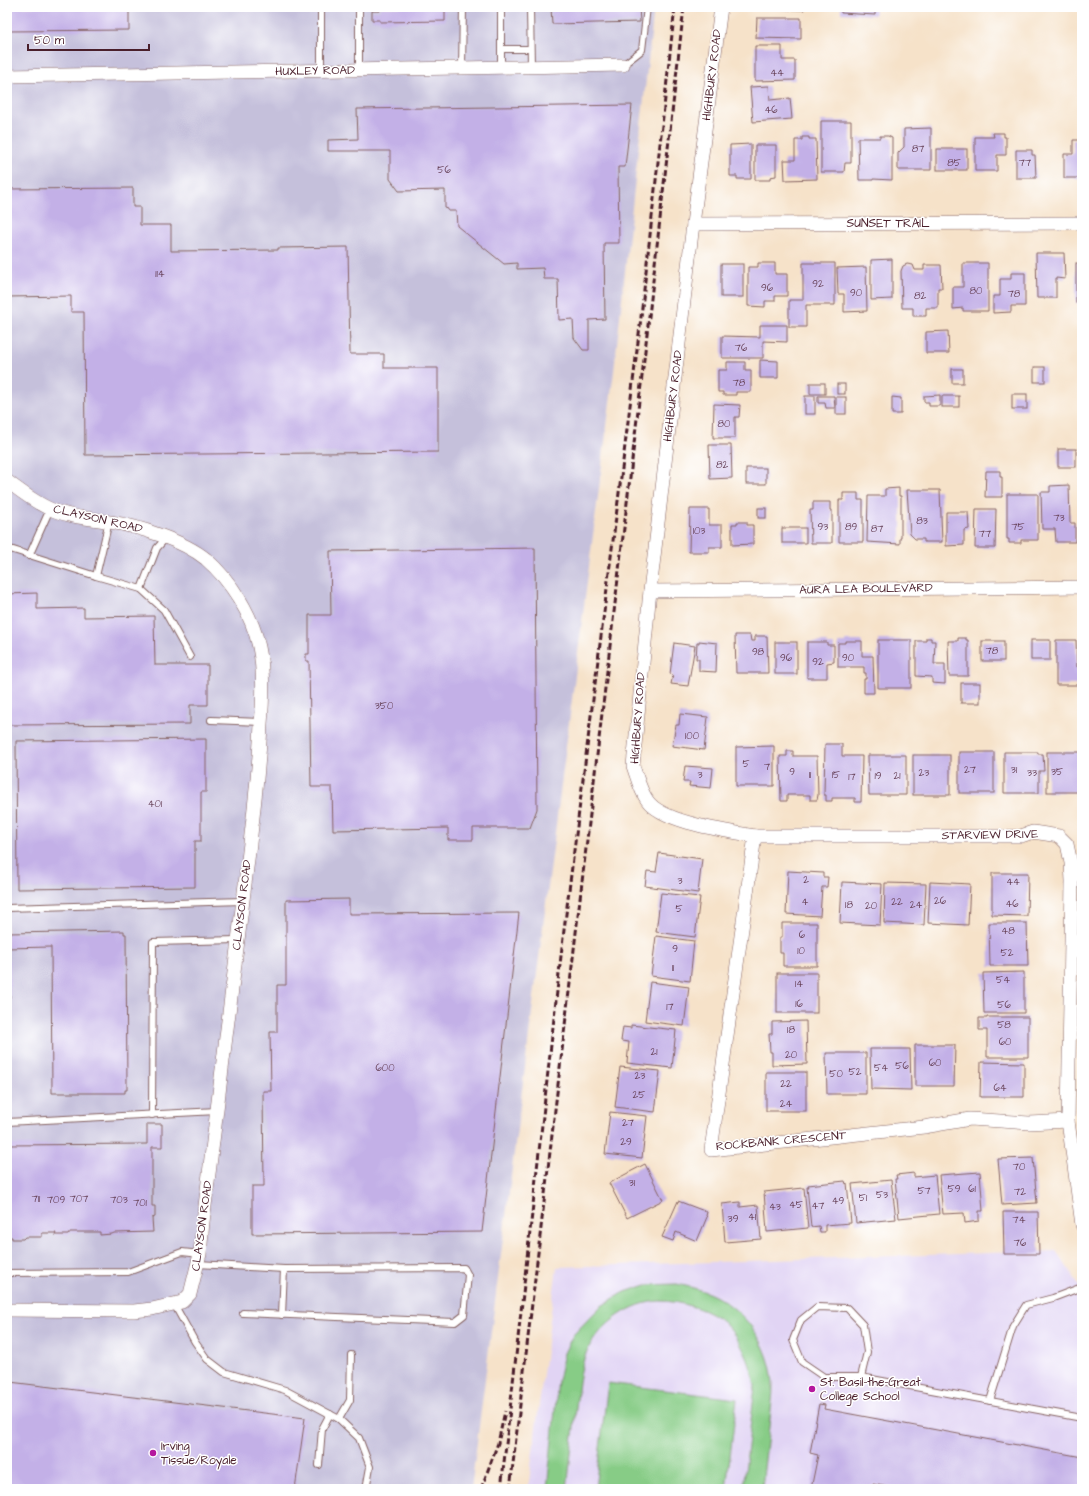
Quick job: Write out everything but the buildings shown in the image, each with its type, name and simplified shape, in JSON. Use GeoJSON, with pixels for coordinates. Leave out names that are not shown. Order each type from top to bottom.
{"type":"FeatureCollection","features":[{"type":"Feature","properties":{"kind":"street","name":"HIGHBURY ROAD"},"geometry":{"type":"LineString","coordinates":[[639,786],[633,766],[634,748],[650,591],[693,224],[721,7]]}},
{"type":"Feature","properties":{"kind":"street","name":"HUXLEY ROAD"},"geometry":{"type":"LineString","coordinates":[[7,76],[623,65]]}},
{"type":"Feature","properties":{"kind":"street","name":"SUNSET TRAIL"},"geometry":{"type":"LineString","coordinates":[[693,224],[1082,223]]}},
{"type":"Feature","properties":{"kind":"street","name":"CLAYSON ROAD"},"geometry":{"type":"LineString","coordinates":[[7,481],[33,500],[50,509],[91,519],[132,526],[166,538],[206,559],[229,585],[250,618],[260,650],[263,688],[258,781],[199,1259],[190,1294],[182,1302],[152,1309],[134,1311],[7,1310]]}},
{"type":"Feature","properties":{"kind":"street","name":"AURA LEA BOULEVARD"},"geometry":{"type":"LineString","coordinates":[[650,591],[1082,587]]}},
{"type":"Feature","properties":{"kind":"street","name":"STARVIEW DRIVE"},"geometry":{"type":"LineString","coordinates":[[639,786],[647,801],[659,811],[671,817],[721,830],[755,836],[1021,836],[1033,832],[1059,836],[1067,844],[1071,862],[1072,881],[1068,1121],[1082,1225]]}},
{"type":"Feature","properties":{"kind":"street","name":"ROCKBANK CRESCENT"},"geometry":{"type":"LineString","coordinates":[[755,836],[711,1150],[924,1127],[970,1119],[1029,1123],[1068,1121]]}},
{"type":"Feature","properties":{"kind":"lane"},"geometry":{"type":"LineString","coordinates":[[321,7],[321,71]]}},
{"type":"Feature","properties":{"kind":"lane"},"geometry":{"type":"LineString","coordinates":[[359,7],[359,70]]}},
{"type":"Feature","properties":{"kind":"lane"},"geometry":{"type":"LineString","coordinates":[[462,68],[463,7]]}},
{"type":"Feature","properties":{"kind":"lane"},"geometry":{"type":"LineString","coordinates":[[501,7],[501,68]]}},
{"type":"Feature","properties":{"kind":"lane"},"geometry":{"type":"LineString","coordinates":[[530,7],[531,67]]}},
{"type":"Feature","properties":{"kind":"lane"},"geometry":{"type":"LineString","coordinates":[[623,65],[642,50],[646,7]]}},
{"type":"Feature","properties":{"kind":"lane"},"geometry":{"type":"LineString","coordinates":[[501,49],[530,50]]}},
{"type":"Feature","properties":{"kind":"lane"},"geometry":{"type":"LineString","coordinates":[[29,556],[50,509]]}},
{"type":"Feature","properties":{"kind":"lane"},"geometry":{"type":"LineString","coordinates":[[96,576],[109,521]]}},
{"type":"Feature","properties":{"kind":"lane"},"geometry":{"type":"LineString","coordinates":[[141,589],[158,548],[166,538]]}},
{"type":"Feature","properties":{"kind":"lane"},"geometry":{"type":"LineString","coordinates":[[7,548],[29,556],[141,589],[164,610],[190,657]]}},
{"type":"Feature","properties":{"kind":"lane"},"geometry":{"type":"LineString","coordinates":[[211,720],[261,722]]}},
{"type":"Feature","properties":{"kind":"lane"},"geometry":{"type":"LineString","coordinates":[[7,908],[243,900]]}},
{"type":"Feature","properties":{"kind":"lane"},"geometry":{"type":"LineString","coordinates":[[152,1115],[153,942],[238,940]]}},
{"type":"Feature","properties":{"kind":"lane"},"geometry":{"type":"LineString","coordinates":[[7,1122],[217,1111]]}},
{"type":"Feature","properties":{"kind":"lane"},"geometry":{"type":"LineString","coordinates":[[7,1273],[128,1272],[182,1252],[199,1259],[284,1268],[464,1268],[468,1275],[464,1315],[455,1322],[243,1313]]}},
{"type":"Feature","properties":{"kind":"lane"},"geometry":{"type":"LineString","coordinates":[[282,1315],[284,1268]]}},
{"type":"Feature","properties":{"kind":"lane"},"geometry":{"type":"LineString","coordinates":[[990,1401],[1013,1326],[1026,1305],[1053,1298],[1082,1287]]}},
{"type":"Feature","properties":{"kind":"lane"},"geometry":{"type":"LineString","coordinates":[[174,1304],[194,1342],[207,1359],[224,1372],[285,1390],[339,1419],[359,1438],[370,1467],[366,1489]]}},
{"type":"Feature","properties":{"kind":"lane"},"geometry":{"type":"LineString","coordinates":[[861,1377],[868,1352],[863,1325],[847,1308],[817,1307],[801,1320],[793,1340],[802,1362],[824,1377],[861,1377],[1082,1418]]}},
{"type":"Feature","properties":{"kind":"lane"},"geometry":{"type":"LineString","coordinates":[[339,1419],[350,1400],[351,1355]]}},
{"type":"Feature","properties":{"kind":"lane"},"geometry":{"type":"LineString","coordinates":[[319,1465],[322,1429],[330,1414]]}},
{"type":"Feature","properties":{"kind":"shaded area"},"geometry":{"type":"Polygon","coordinates":[[[7,7],[654,7],[614,371],[471,1489],[7,1489],[7,7]]]}},
{"type":"Feature","properties":{"kind":"shaded area","name":"St. Basil-the-Great College School"},"geometry":{"type":"Polygon","coordinates":[[[1056,1251],[1082,1289],[1082,1489],[528,1489],[557,1267],[1056,1251]]]}},
{"type":"Feature","properties":{"kind":"green space"},"geometry":{"type":"Polygon","coordinates":[[[677,1284],[694,1288],[717,1297],[742,1316],[761,1341],[771,1371],[773,1386],[762,1489],[743,1489],[755,1386],[751,1368],[740,1343],[723,1322],[711,1314],[683,1304],[660,1301],[639,1305],[619,1315],[602,1330],[589,1347],[581,1369],[567,1489],[547,1489],[558,1380],[564,1353],[573,1335],[600,1307],[622,1293],[646,1285],[677,1284]]]}},
{"type":"Feature","properties":{"kind":"green space"},"geometry":{"type":"Polygon","coordinates":[[[608,1383],[737,1399],[726,1489],[595,1489],[608,1383]]]}},
{"type":"Feature","properties":{"kind":"railway"},"geometry":{"type":"LineString","coordinates":[[501,1489],[563,938],[640,326],[675,7]]}},
{"type":"Feature","properties":{"kind":"railway"},"geometry":{"type":"LineString","coordinates":[[510,1489],[647,334],[684,7]]}},
{"type":"Feature","properties":{"kind":"railway"},"geometry":{"type":"LineString","coordinates":[[481,1489],[498,1443],[505,1411]]}},
{"type":"Feature","properties":{"kind":"place","name":"St. Basil-the-Great College School"},"geometry":{"type":"Point","coordinates":[812,1389]}},
{"type":"Feature","properties":{"kind":"place","name":"Irving Tissue/Royale"},"geometry":{"type":"Point","coordinates":[153,1453]}}]}
